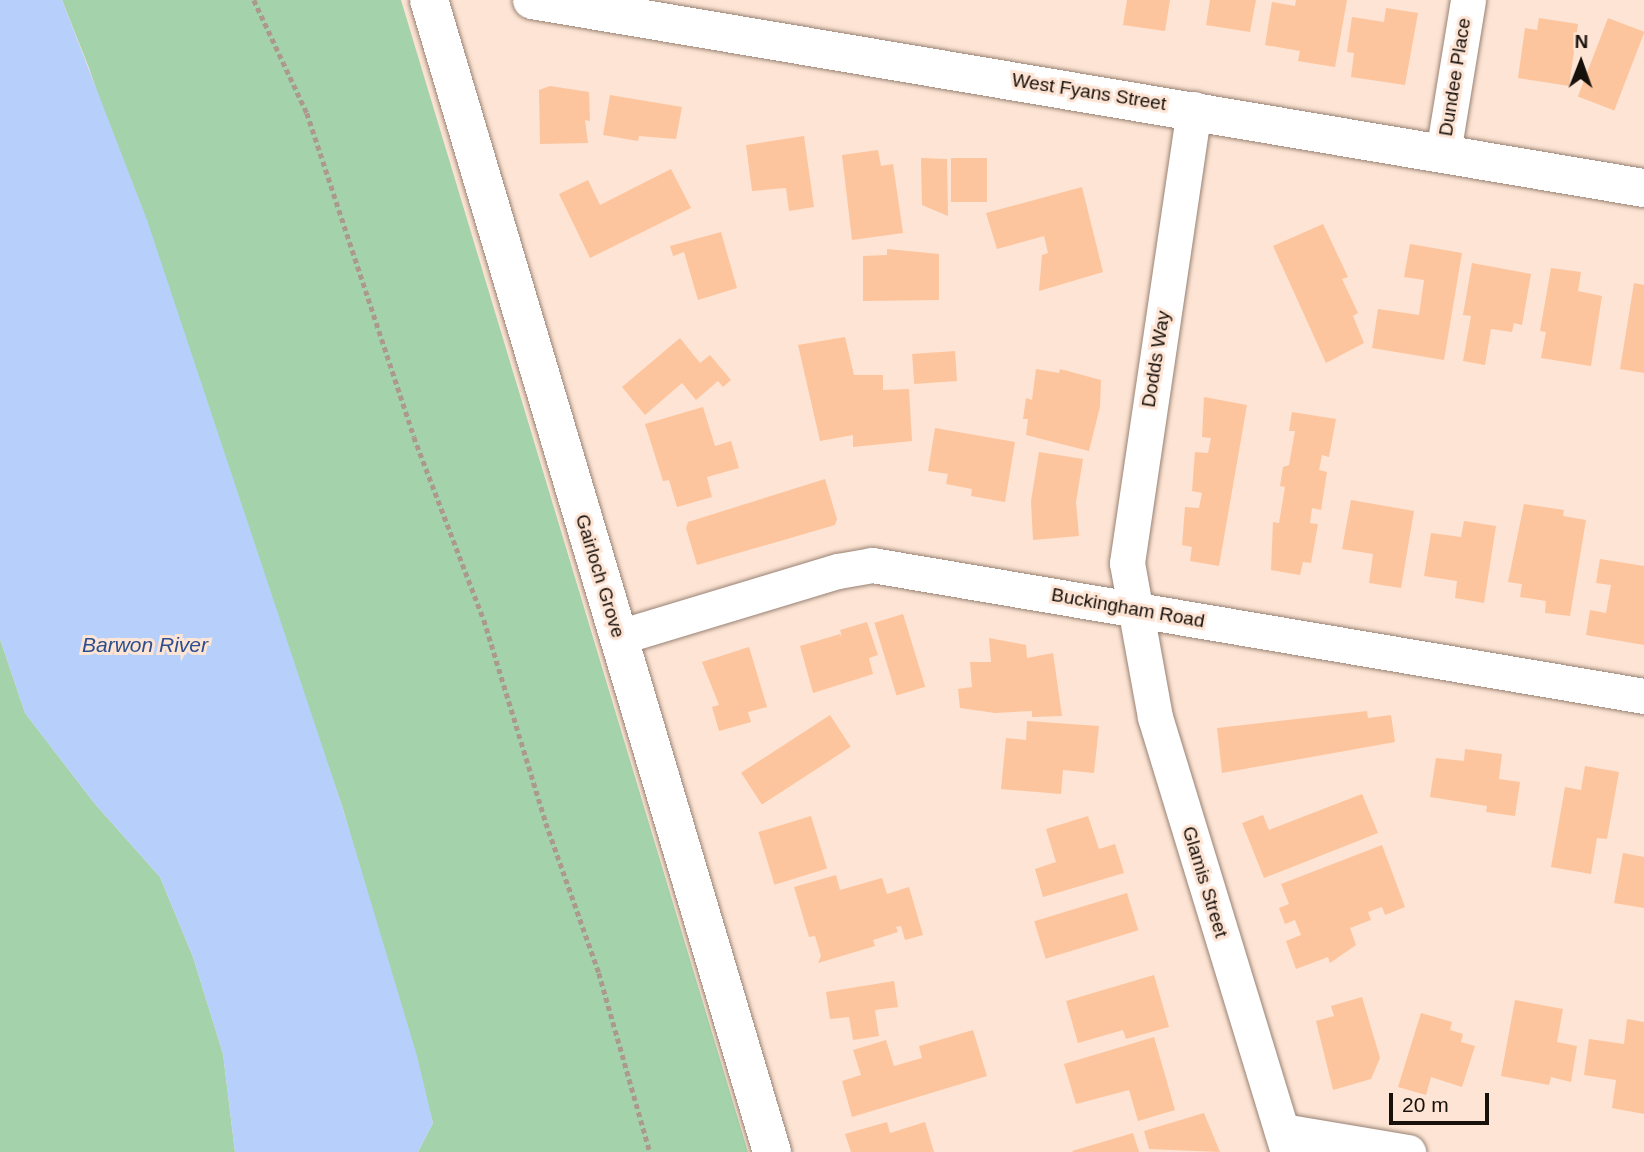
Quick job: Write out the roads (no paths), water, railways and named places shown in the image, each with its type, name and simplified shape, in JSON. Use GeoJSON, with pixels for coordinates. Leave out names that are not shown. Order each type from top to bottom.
{"type":"FeatureCollection","features":[{"type":"Feature","properties":{"kind":"street","name":"Gairloch Grove"},"geometry":{"type":"LineString","coordinates":[[429,0],[772,1152]]}},
{"type":"Feature","properties":{"kind":"street","name":"West Fyans Street"},"geometry":{"type":"LineString","coordinates":[[532,0],[1194,109],[1644,188]]}},
{"type":"Feature","properties":{"kind":"street","name":"Dundee Place"},"geometry":{"type":"LineString","coordinates":[[1443,153],[1468,0]]}},
{"type":"Feature","properties":{"kind":"street","name":"Dodds Way"},"geometry":{"type":"LineString","coordinates":[[1133,609],[1128,536],[1194,109]]}},
{"type":"Feature","properties":{"kind":"street","name":"Buckingham Road"},"geometry":{"type":"LineString","coordinates":[[619,637],[838,571],[872,565],[1644,696]]}},
{"type":"Feature","properties":{"kind":"street","name":"Glamis Street"},"geometry":{"type":"LineString","coordinates":[[1133,609],[1155,717],[1285,1142]]}},
{"type":"Feature","properties":{"kind":"street"},"geometry":{"type":"LineString","coordinates":[[1285,1142],[1408,1152]]}},
{"type":"Feature","properties":{"kind":"water","name":"Barwon River"},"geometry":{"type":"Polygon","coordinates":[[[0,0],[62,0],[147,220],[343,809],[417,1056],[433,1123],[418,1152],[235,1152],[223,1054],[193,957],[160,877],[95,804],[25,713],[0,639],[0,0]]]}}]}
